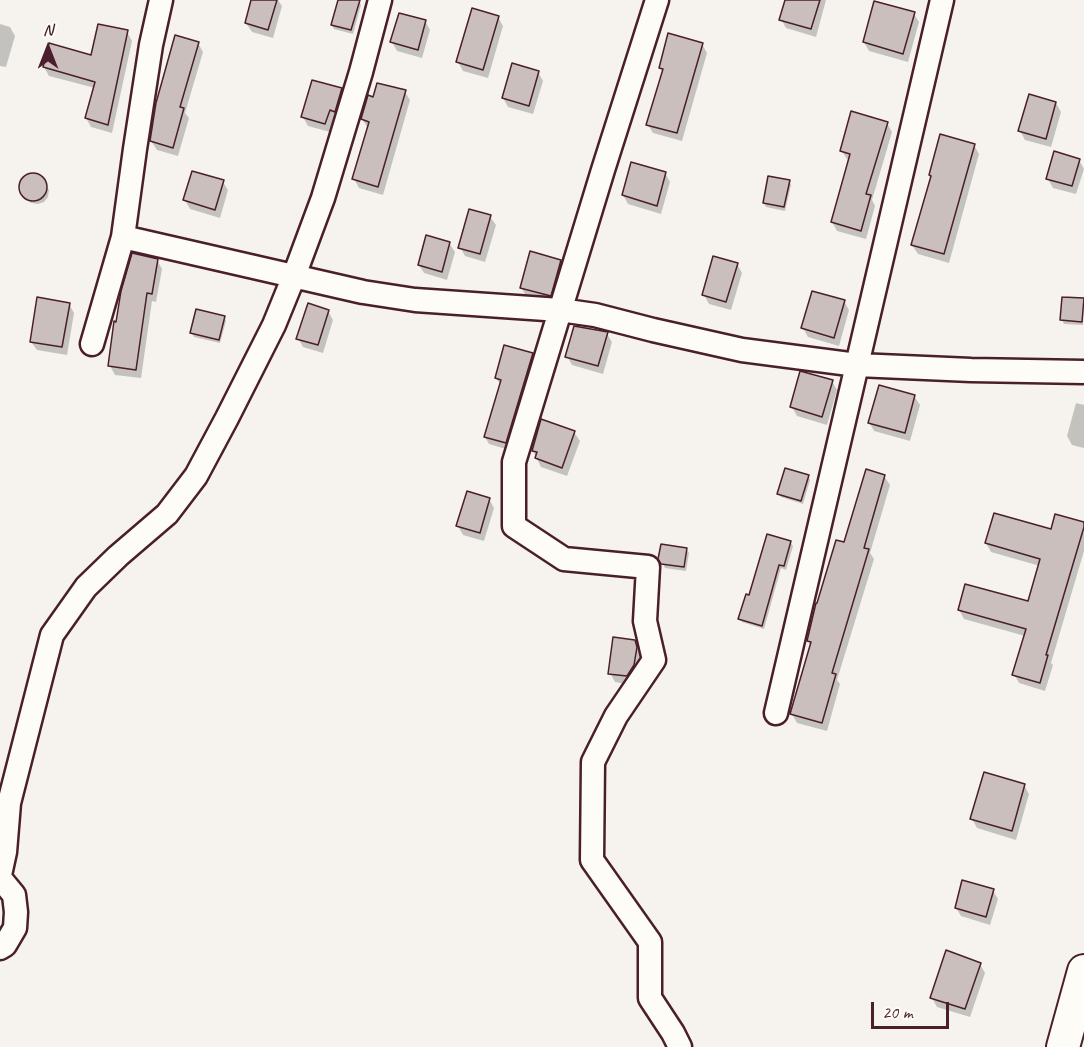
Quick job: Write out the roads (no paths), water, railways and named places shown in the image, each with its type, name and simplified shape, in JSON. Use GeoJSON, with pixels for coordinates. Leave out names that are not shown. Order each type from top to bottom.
{"type":"FeatureCollection","features":[{"type":"Feature","properties":{"kind":"main road"},"geometry":{"type":"LineString","coordinates":[[1063,1047],[1084,971]]}},
{"type":"Feature","properties":{"kind":"street"},"geometry":{"type":"LineString","coordinates":[[92,344],[123,237],[151,45],[161,0]]}},
{"type":"Feature","properties":{"kind":"street"},"geometry":{"type":"LineString","coordinates":[[0,948],[5,945],[15,928],[16,912],[14,895],[0,877],[5,852],[9,803],[52,634],[86,587],[167,514],[196,476],[228,418],[274,325],[294,276],[322,198],[361,72],[380,0]]}},
{"type":"Feature","properties":{"kind":"street"},"geometry":{"type":"LineString","coordinates":[[657,0],[514,462],[514,526],[564,559],[648,567],[645,621],[654,660],[616,716],[593,762],[592,860],[650,942],[650,998],[680,1047]]}},
{"type":"Feature","properties":{"kind":"street"},"geometry":{"type":"LineString","coordinates":[[776,713],[942,0]]}},
{"type":"Feature","properties":{"kind":"street"},"geometry":{"type":"LineString","coordinates":[[123,237],[363,292],[415,300],[560,310],[595,315],[742,350],[857,365],[1084,372]]}}]}
